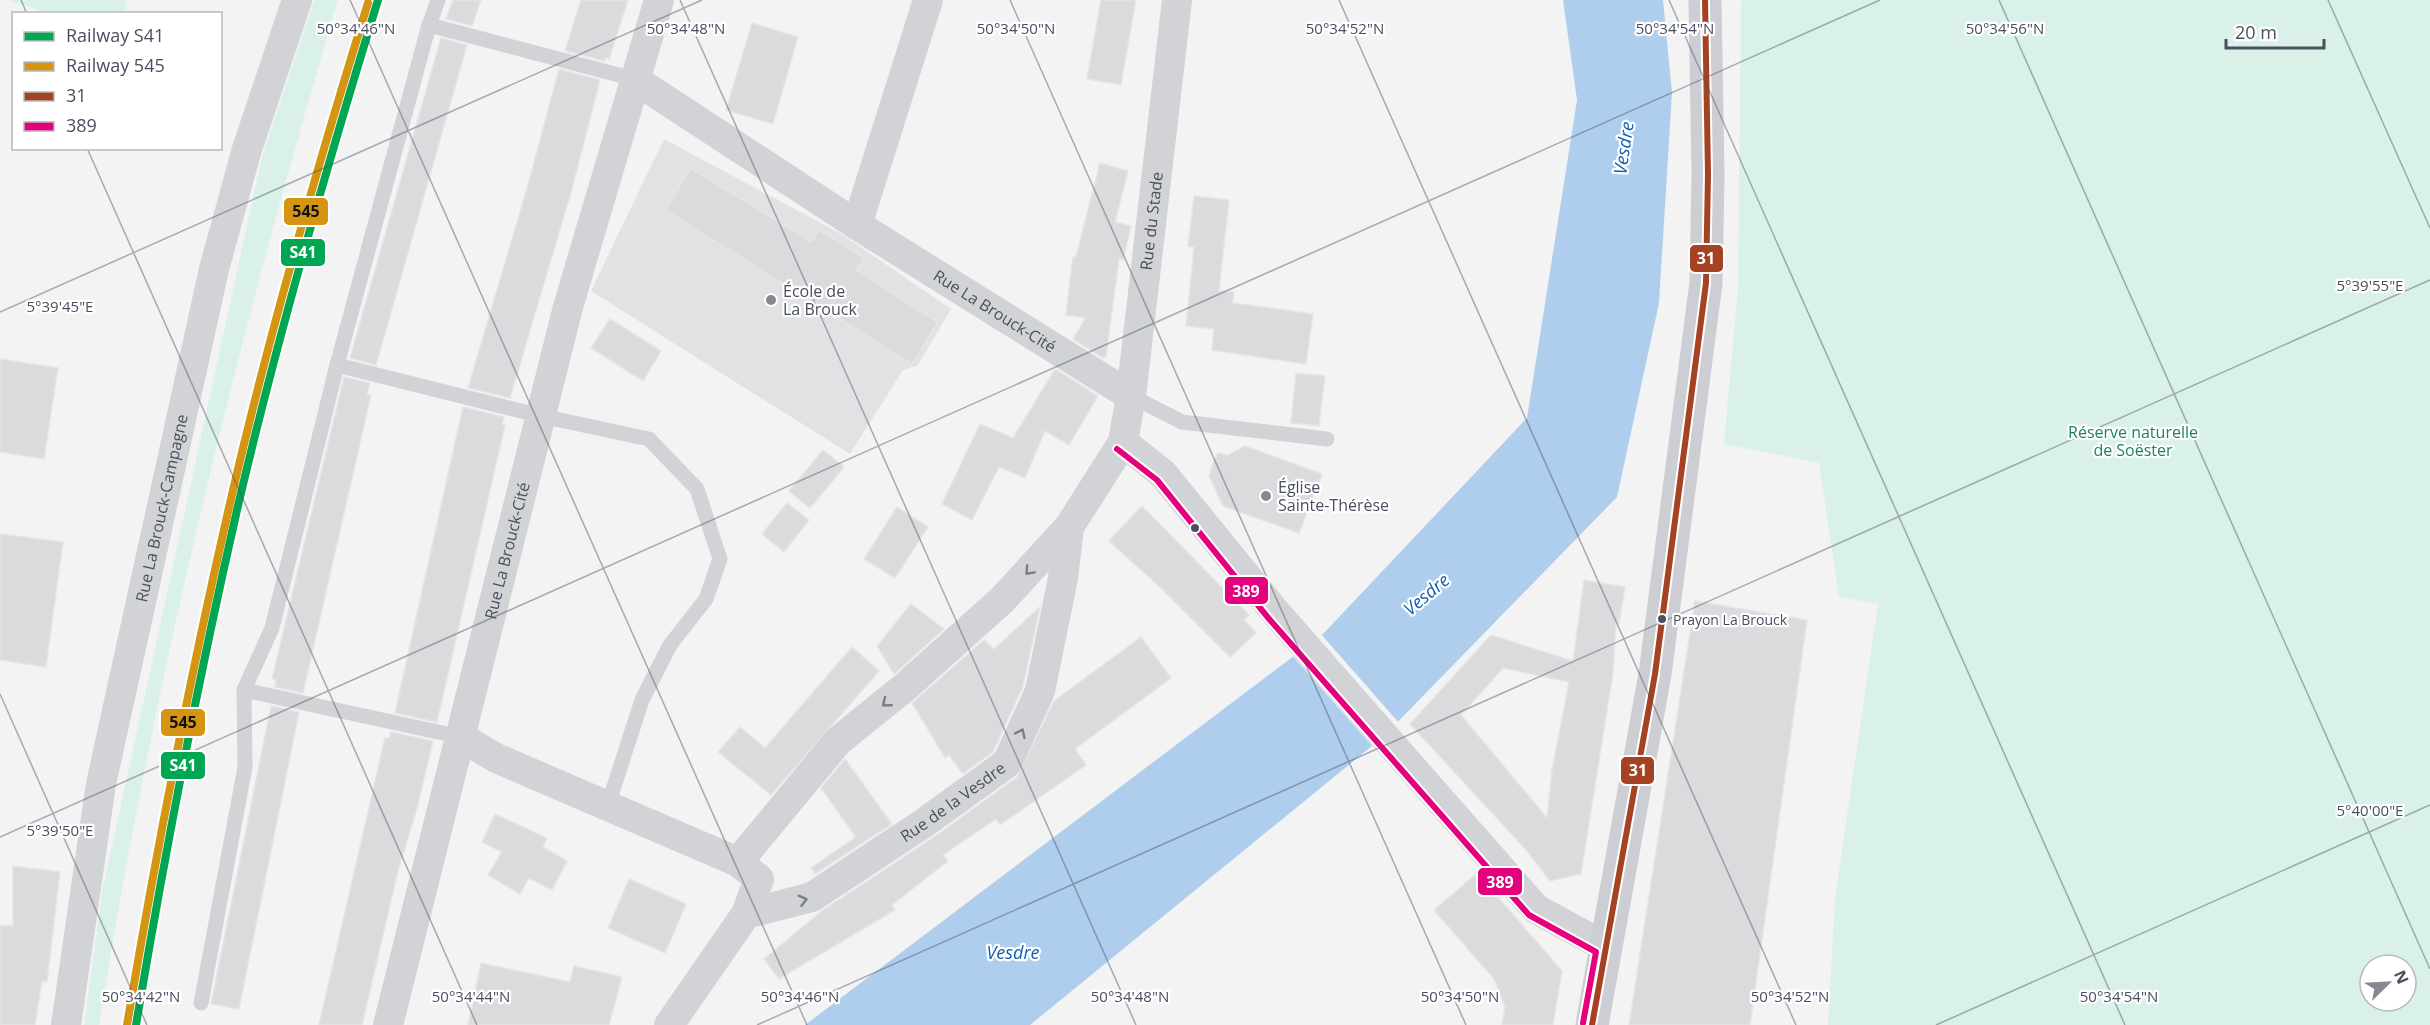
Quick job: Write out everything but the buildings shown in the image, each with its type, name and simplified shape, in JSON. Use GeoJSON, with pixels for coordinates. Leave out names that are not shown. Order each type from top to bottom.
{"type":"FeatureCollection","features":[{"type":"Feature","properties":{"kind":"main road"},"geometry":{"type":"LineString","coordinates":[[1592,1025],[1655,674],[1706,272],[1708,174],[1705,0]]}},
{"type":"Feature","properties":{"kind":"street","name":"Rue La Brouck-Campagne"},"geometry":{"type":"LineString","coordinates":[[66,1025],[101,784],[214,269],[247,149],[297,0]]}},
{"type":"Feature","properties":{"kind":"street","name":"Rue La Brouck-Cité"},"geometry":{"type":"LineString","coordinates":[[388,1025],[568,307],[659,0]]}},
{"type":"Feature","properties":{"kind":"street"},"geometry":{"type":"LineString","coordinates":[[857,225],[928,0]]}},
{"type":"Feature","properties":{"kind":"street","name":"Rue du Stade"},"geometry":{"type":"LineString","coordinates":[[1123,442],[1131,396],[1177,0]]}},
{"type":"Feature","properties":{"kind":"street","name":"Rue La Brouck-Cité"},"geometry":{"type":"LineString","coordinates":[[634,79],[857,225],[1131,396]]}},
{"type":"Feature","properties":{"kind":"street"},"geometry":{"type":"LineString","coordinates":[[1123,442],[1163,474],[1277,614],[1536,909],[1606,947]]}},
{"type":"Feature","properties":{"kind":"street","name":"Rue de la Vesdre"},"geometry":{"type":"LineString","coordinates":[[738,862],[838,741],[905,687],[1002,600],[1069,528],[1123,442]]}},
{"type":"Feature","properties":{"kind":"street","name":"Rue de la Vesdre"},"geometry":{"type":"LineString","coordinates":[[746,914],[812,897],[924,823],[1007,763],[1040,691],[1063,578],[1069,528]]}},
{"type":"Feature","properties":{"kind":"street"},"geometry":{"type":"LineString","coordinates":[[461,737],[496,758],[738,862],[759,879],[746,914],[669,1025]]}},
{"type":"Feature","properties":{"kind":"lane"},"geometry":{"type":"LineString","coordinates":[[201,1003],[245,767],[244,690],[272,628],[337,365],[429,25],[438,0]]}},
{"type":"Feature","properties":{"kind":"lane"},"geometry":{"type":"LineString","coordinates":[[429,25],[634,79]]}},
{"type":"Feature","properties":{"kind":"lane"},"geometry":{"type":"LineString","coordinates":[[337,365],[541,416],[649,439],[697,489],[720,559],[706,599],[670,645],[642,700],[608,805]]}},
{"type":"Feature","properties":{"kind":"lane"},"geometry":{"type":"LineString","coordinates":[[1131,396],[1182,422],[1327,439]]}},
{"type":"Feature","properties":{"kind":"lane"},"geometry":{"type":"LineString","coordinates":[[244,690],[461,737]]}},
{"type":"Feature","properties":{"kind":"shaded area","name":"École de La Brouck"},"geometry":{"type":"Polygon","coordinates":[[[664,139],[843,235],[951,309],[918,365],[903,370],[850,454],[591,291],[664,139]]]}},
{"type":"Feature","properties":{"kind":"green space"},"geometry":{"type":"Polygon","coordinates":[[[8,0],[127,0],[124,12],[45,12],[8,0]]]}},
{"type":"Feature","properties":{"kind":"green space"},"geometry":{"type":"Polygon","coordinates":[[[314,0],[338,0],[266,254],[172,637],[145,766],[99,1025],[84,1025],[102,892],[262,157],[314,0]]]}},
{"type":"Feature","properties":{"kind":"green space","name":"Réserve naturelle de Soëster"},"geometry":{"type":"Polygon","coordinates":[[[1741,0],[2430,0],[2430,1025],[1828,1025],[1835,898],[1878,604],[1839,597],[1819,463],[1724,444],[1738,287],[1741,0]]]}},
{"type":"Feature","properties":{"kind":"water","name":"Vesdre"},"geometry":{"type":"Polygon","coordinates":[[[1563,0],[1663,0],[1672,93],[1659,303],[1617,497],[1383,737],[1030,1025],[805,1025],[1323,634],[1527,418],[1577,100],[1563,0]]]}},
{"type":"Feature","properties":{"kind":"pier"},"geometry":{"type":"Polygon","coordinates":[[[1320,633],[1400,724],[1374,748],[1291,654],[1320,633]]]}},
{"type":"Feature","properties":{"kind":"rail line","name":"S41"},"geometry":{"type":"LineString","coordinates":[[136,1025],[183,767],[237,510],[303,254],[378,0]]}},
{"type":"Feature","properties":{"kind":"rail line","name":"545"},"geometry":{"type":"LineString","coordinates":[[127,1025],[161,832],[243,448],[293,256],[368,3]]}},
{"type":"Feature","properties":{"kind":"transit line","name":"31"},"geometry":{"type":"LineString","coordinates":[[1592,1025],[1655,674],[1706,283],[1708,174],[1705,0]]}},
{"type":"Feature","properties":{"kind":"transit line","name":"389"},"geometry":{"type":"LineString","coordinates":[[1117,449],[1157,480],[1270,620],[1529,915],[1596,952],[1583,1023]]}},
{"type":"Feature","properties":{"kind":"place","name":"École de La Brouck"},"geometry":{"type":"Point","coordinates":[771,300]}},
{"type":"Feature","properties":{"kind":"place","name":"Église Sainte-Thérèse"},"geometry":{"type":"Point","coordinates":[1266,496]}},
{"type":"Feature","properties":{"kind":"place","name":"Prayon La Brouck"},"geometry":{"type":"Point","coordinates":[1662,619]}}]}
